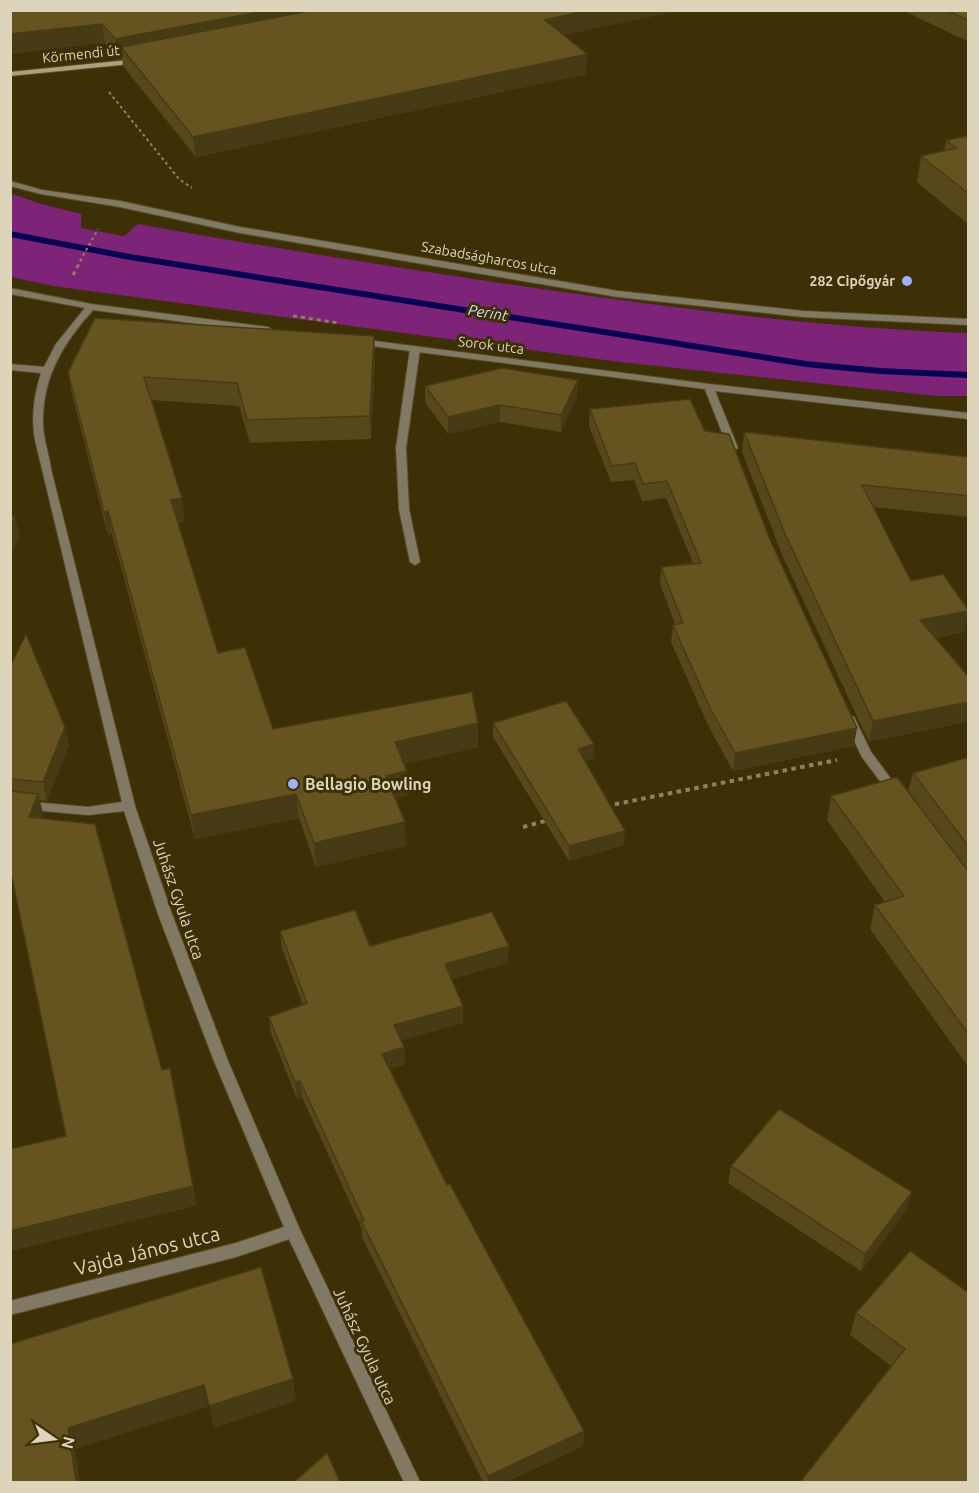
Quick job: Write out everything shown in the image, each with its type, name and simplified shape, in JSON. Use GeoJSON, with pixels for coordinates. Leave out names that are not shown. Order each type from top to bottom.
{"type":"FeatureCollection","features":[{"type":"Feature","properties":{"kind":"street","name":"Körmendi út"},"geometry":{"type":"LineString","coordinates":[[10,74],[145,59]]}},
{"type":"Feature","properties":{"kind":"street","name":"Szabadságharcos utca"},"geometry":{"type":"LineString","coordinates":[[10,183],[41,192],[120,204],[240,230],[618,294],[803,314],[969,322]]}},
{"type":"Feature","properties":{"kind":"street"},"geometry":{"type":"LineString","coordinates":[[10,291],[91,307],[274,331]]}},
{"type":"Feature","properties":{"kind":"street","name":"Juhász Gyula utca"},"geometry":{"type":"LineString","coordinates":[[91,307],[68,333],[45,370],[38,423],[46,469],[129,806],[165,914],[221,1061],[293,1231],[412,1482]]}},
{"type":"Feature","properties":{"kind":"street","name":"Sorok utca"},"geometry":{"type":"LineString","coordinates":[[345,340],[709,387],[969,416]]}},
{"type":"Feature","properties":{"kind":"street"},"geometry":{"type":"LineString","coordinates":[[415,349],[401,448],[404,509],[415,562]]}},
{"type":"Feature","properties":{"kind":"street"},"geometry":{"type":"LineString","coordinates":[[10,367],[45,370]]}},
{"type":"Feature","properties":{"kind":"street"},"geometry":{"type":"LineString","coordinates":[[709,387],[737,458]]}},
{"type":"Feature","properties":{"kind":"street"},"geometry":{"type":"LineString","coordinates":[[846,710],[866,754],[900,800]]}},
{"type":"Feature","properties":{"kind":"street"},"geometry":{"type":"LineString","coordinates":[[10,804],[88,810],[129,806]]}},
{"type":"Feature","properties":{"kind":"street","name":"Vajda János utca"},"geometry":{"type":"LineString","coordinates":[[10,1308],[236,1250],[293,1231]]}},
{"type":"Feature","properties":{"kind":"path"},"geometry":{"type":"LineString","coordinates":[[113,87],[109,92],[178,179],[192,188]]}},
{"type":"Feature","properties":{"kind":"path"},"geometry":{"type":"LineString","coordinates":[[71,278],[99,228]]}},
{"type":"Feature","properties":{"kind":"path"},"geometry":{"type":"LineString","coordinates":[[604,806],[843,759]]}},
{"type":"Feature","properties":{"kind":"path"},"geometry":{"type":"LineString","coordinates":[[524,826],[558,818]]}},
{"type":"Feature","properties":{"kind":"shaded area"},"geometry":{"type":"Polygon","coordinates":[[[10,193],[81,214],[81,228],[124,236],[138,224],[389,266],[648,304],[861,327],[968,333],[968,396],[937,396],[620,362],[53,286],[11,277],[10,193]]]}},
{"type":"Feature","properties":{"kind":"building"},"geometry":{"type":"Polygon","coordinates":[[[10,10],[270,10],[115,39],[102,24],[10,34],[10,10]]]}},
{"type":"Feature","properties":{"kind":"building"},"geometry":{"type":"Polygon","coordinates":[[[314,10],[590,10],[545,20],[587,54],[193,137],[121,47],[314,10]]]}},
{"type":"Feature","properties":{"kind":"building"},"geometry":{"type":"Polygon","coordinates":[[[946,10],[969,10],[969,21],[946,10]]]}},
{"type":"Feature","properties":{"kind":"building"},"geometry":{"type":"Polygon","coordinates":[[[969,136],[969,194],[921,156],[956,148],[946,140],[969,136]]]}},
{"type":"Feature","properties":{"kind":"building"},"geometry":{"type":"Polygon","coordinates":[[[95,318],[374,336],[370,416],[247,420],[237,383],[144,377],[182,498],[171,500],[218,653],[245,647],[273,729],[472,692],[478,723],[395,742],[407,771],[386,776],[405,822],[314,843],[296,794],[191,815],[108,511],[104,512],[68,372],[95,318]]]}},
{"type":"Feature","properties":{"kind":"building"},"geometry":{"type":"Polygon","coordinates":[[[502,368],[578,380],[561,415],[500,405],[448,417],[425,386],[502,368]]]}},
{"type":"Feature","properties":{"kind":"building"},"geometry":{"type":"Polygon","coordinates":[[[690,399],[705,431],[729,434],[771,542],[857,728],[735,753],[710,708],[673,625],[683,623],[661,567],[701,563],[667,481],[643,484],[635,463],[612,466],[590,409],[690,399]]]}},
{"type":"Feature","properties":{"kind":"building"},"geometry":{"type":"Polygon","coordinates":[[[744,432],[969,457],[969,496],[862,485],[911,581],[943,574],[969,611],[920,620],[969,677],[969,702],[873,721],[786,536],[744,432]]]}},
{"type":"Feature","properties":{"kind":"building"},"geometry":{"type":"Polygon","coordinates":[[[26,634],[65,727],[43,782],[10,779],[10,667],[26,634]]]}},
{"type":"Feature","properties":{"kind":"building"},"geometry":{"type":"Polygon","coordinates":[[[566,701],[594,744],[578,749],[625,831],[569,846],[493,723],[566,701]]]}},
{"type":"Feature","properties":{"kind":"building"},"geometry":{"type":"Polygon","coordinates":[[[969,757],[969,847],[913,773],[969,757]]]}},
{"type":"Feature","properties":{"kind":"building"},"geometry":{"type":"Polygon","coordinates":[[[897,777],[969,872],[969,1035],[875,905],[904,896],[831,796],[897,777]]]}},
{"type":"Feature","properties":{"kind":"building"},"geometry":{"type":"Polygon","coordinates":[[[10,791],[38,794],[29,817],[95,824],[162,1070],[170,1068],[193,1186],[10,1231],[10,1149],[66,1136],[10,868],[10,791]]]}},
{"type":"Feature","properties":{"kind":"building"},"geometry":{"type":"Polygon","coordinates":[[[355,910],[370,946],[492,912],[509,946],[445,964],[463,1006],[394,1025],[404,1047],[382,1054],[447,1185],[450,1184],[584,1431],[488,1476],[361,1221],[364,1220],[300,1081],[295,1082],[269,1017],[307,1003],[280,931],[355,910]]]}},
{"type":"Feature","properties":{"kind":"building"},"geometry":{"type":"Polygon","coordinates":[[[779,1109],[912,1192],[865,1254],[731,1166],[779,1109]]]}},
{"type":"Feature","properties":{"kind":"building"},"geometry":{"type":"Polygon","coordinates":[[[910,1251],[969,1293],[969,1482],[800,1482],[905,1349],[856,1313],[910,1251]]]}},
{"type":"Feature","properties":{"kind":"building"},"geometry":{"type":"Polygon","coordinates":[[[261,1267],[293,1379],[209,1406],[204,1385],[68,1428],[76,1482],[10,1482],[10,1344],[261,1267]]]}},
{"type":"Feature","properties":{"kind":"building"},"geometry":{"type":"Polygon","coordinates":[[[327,1453],[340,1482],[294,1482],[327,1453]]]}},
{"type":"Feature","properties":{"kind":"waterway","name":"Perint"},"geometry":{"type":"LineString","coordinates":[[10,234],[130,257],[806,364],[880,371],[968,375]]}},
{"type":"Feature","properties":{"kind":"place","name":"282 Cipőgyár"},"geometry":{"type":"Point","coordinates":[907,281]}},
{"type":"Feature","properties":{"kind":"place","name":"Bellagio Bowling"},"geometry":{"type":"Point","coordinates":[293,784]}}]}
